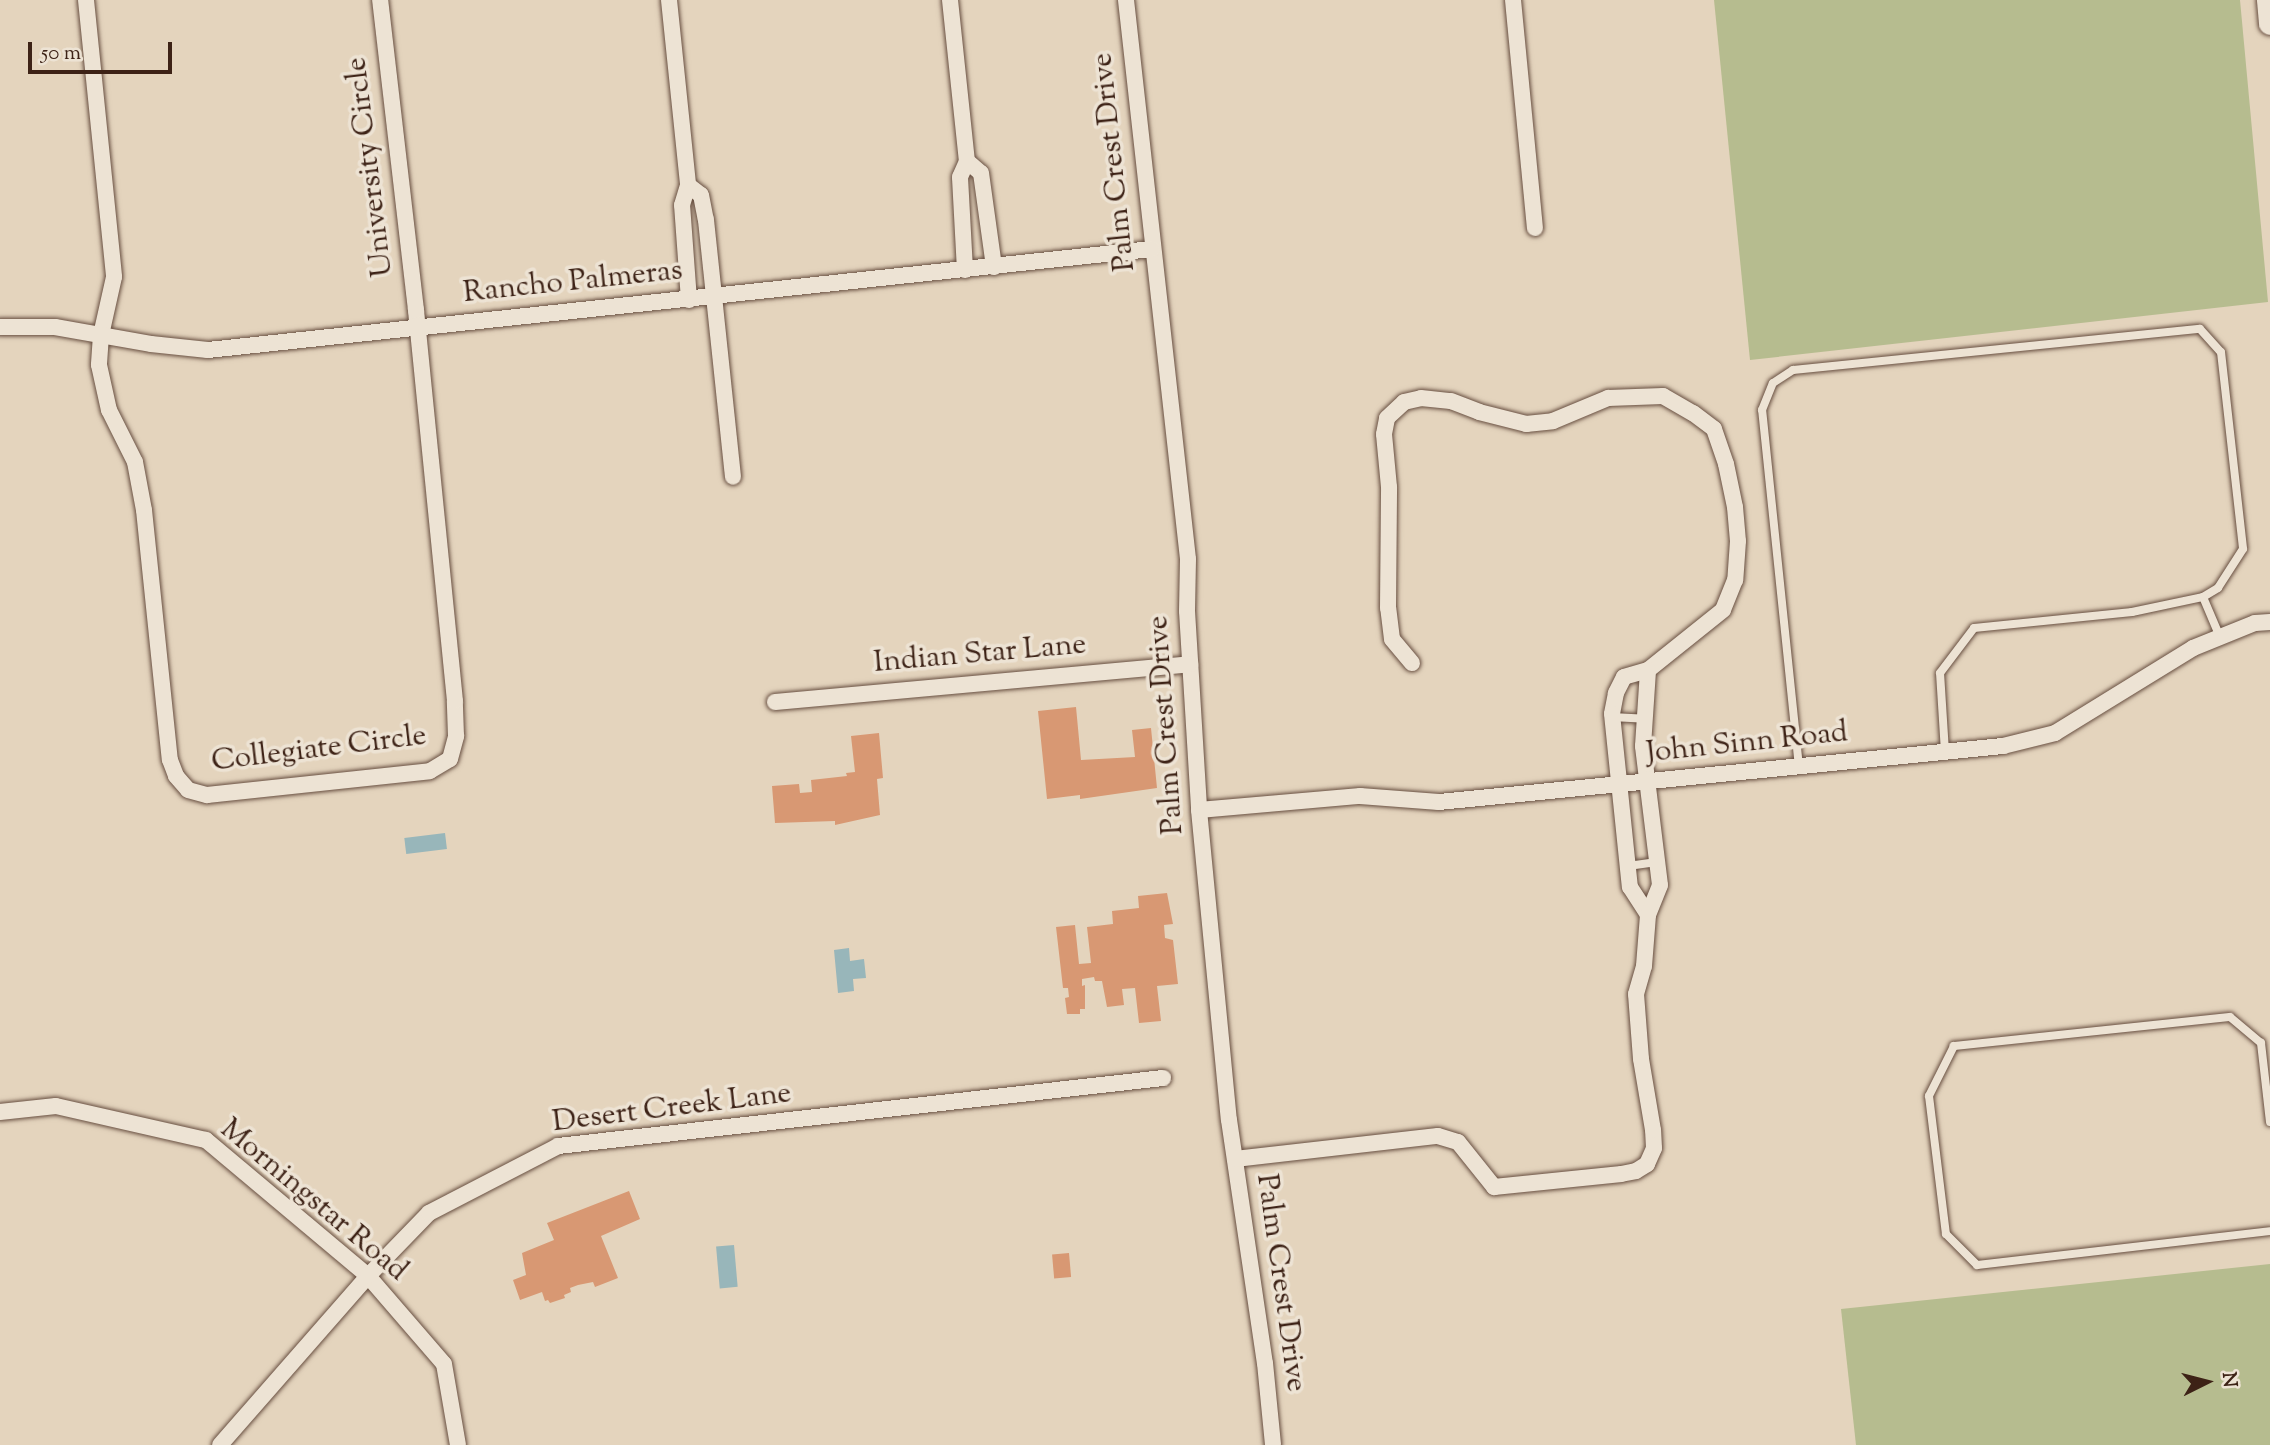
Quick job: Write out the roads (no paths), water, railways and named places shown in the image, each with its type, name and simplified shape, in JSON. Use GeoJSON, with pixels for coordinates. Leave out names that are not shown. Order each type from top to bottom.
{"type":"FeatureCollection","features":[{"type":"Feature","properties":{"kind":"main road"},"geometry":{"type":"LineString","coordinates":[[2268,0],[2270,23]]}},
{"type":"Feature","properties":{"kind":"street"},"geometry":{"type":"LineString","coordinates":[[86,0],[114,277],[101,335]]}},
{"type":"Feature","properties":{"kind":"street","name":"University Circle"},"geometry":{"type":"LineString","coordinates":[[380,0],[416,327]]}},
{"type":"Feature","properties":{"kind":"street"},"geometry":{"type":"LineString","coordinates":[[669,0],[688,185],[682,205],[689,300]]}},
{"type":"Feature","properties":{"kind":"street"},"geometry":{"type":"LineString","coordinates":[[950,0],[967,161],[960,177],[965,270]]}},
{"type":"Feature","properties":{"kind":"street","name":"Palm Crest Drive"},"geometry":{"type":"LineString","coordinates":[[1126,0],[1188,559],[1190,664],[1199,810],[1235,1160],[1273,1445]]}},
{"type":"Feature","properties":{"kind":"street"},"geometry":{"type":"LineString","coordinates":[[1513,0],[1535,229]]}},
{"type":"Feature","properties":{"kind":"street"},"geometry":{"type":"LineString","coordinates":[[967,161],[981,173],[994,267]]}},
{"type":"Feature","properties":{"kind":"street"},"geometry":{"type":"LineString","coordinates":[[688,185],[701,195],[707,229],[733,477]]}},
{"type":"Feature","properties":{"kind":"street"},"geometry":{"type":"LineString","coordinates":[[962,204],[985,201]]}},
{"type":"Feature","properties":{"kind":"street"},"geometry":{"type":"LineString","coordinates":[[684,232],[707,229]]}},
{"type":"Feature","properties":{"kind":"street","name":"Rancho Palmeras"},"geometry":{"type":"LineString","coordinates":[[0,327],[55,327],[208,350],[1152,249]]}},
{"type":"Feature","properties":{"kind":"street","name":"Collegiate Circle"},"geometry":{"type":"LineString","coordinates":[[101,335],[99,365],[109,410],[135,462],[144,510],[170,760],[176,776],[188,790],[207,795],[430,771],[450,759],[456,736],[455,701],[416,327]]}},
{"type":"Feature","properties":{"kind":"street"},"geometry":{"type":"LineString","coordinates":[[1412,663],[1392,639],[1389,487],[1384,434],[1387,418],[1404,402],[1421,398],[1451,401],[1479,412],[1526,424],[1553,421],[1608,398],[1663,396],[1714,429],[1726,464],[1738,541],[1735,580],[1723,610],[1648,670],[1624,677],[1616,693],[1612,717],[1630,887],[1648,915]]}},
{"type":"Feature","properties":{"kind":"street","name":"John Sinn Road"},"geometry":{"type":"LineString","coordinates":[[1199,810],[1360,796],[1440,802],[2003,746],[2055,733],[2193,648],[2255,623],[2270,622]]}},
{"type":"Feature","properties":{"kind":"street","name":"Indian Star Lane"},"geometry":{"type":"LineString","coordinates":[[775,702],[1190,664]]}},
{"type":"Feature","properties":{"kind":"street"},"geometry":{"type":"LineString","coordinates":[[1235,1160],[1438,1136],[1458,1142],[1494,1187],[1621,1174],[1636,1171],[1647,1164],[1654,1148],[1653,1130],[1641,1059],[1636,994],[1644,966],[1648,915],[1660,885],[1643,746],[1648,670]]}},
{"type":"Feature","properties":{"kind":"street","name":"Desert Creek Lane"},"geometry":{"type":"LineString","coordinates":[[220,1445],[368,1276],[429,1213],[558,1146],[1163,1078]]}},
{"type":"Feature","properties":{"kind":"street","name":"Morningstar Road"},"geometry":{"type":"LineString","coordinates":[[0,1112],[56,1106],[206,1140],[368,1276],[444,1364],[458,1445]]}},
{"type":"Feature","properties":{"kind":"lane"},"geometry":{"type":"LineString","coordinates":[[1799,767],[1762,410],[1773,383],[1793,370],[2200,329],[2221,352],[2244,549],[2218,588],[2203,597],[2132,612],[1975,628],[1940,673],[1945,752]]}},
{"type":"Feature","properties":{"kind":"lane"},"geometry":{"type":"LineString","coordinates":[[2203,597],[2220,637]]}},
{"type":"Feature","properties":{"kind":"lane"},"geometry":{"type":"LineString","coordinates":[[1612,717],[1645,719]]}},
{"type":"Feature","properties":{"kind":"lane"},"geometry":{"type":"LineString","coordinates":[[1628,866],[1657,862]]}},
{"type":"Feature","properties":{"kind":"lane"},"geometry":{"type":"LineString","coordinates":[[2270,1122],[2261,1043],[2230,1017],[1954,1046],[1930,1096],[1946,1234],[1977,1265],[2270,1231]]}},
{"type":"Feature","properties":{"kind":"water"},"geometry":{"type":"Polygon","coordinates":[[[445,833],[447,849],[406,854],[404,838],[445,833]]]}},
{"type":"Feature","properties":{"kind":"water"},"geometry":{"type":"Polygon","coordinates":[[[849,948],[850,961],[864,959],[866,978],[853,979],[854,991],[838,993],[834,950],[849,948]]]}},
{"type":"Feature","properties":{"kind":"water"},"geometry":{"type":"Polygon","coordinates":[[[734,1245],[738,1287],[720,1288],[716,1247],[734,1245]]]}}]}
